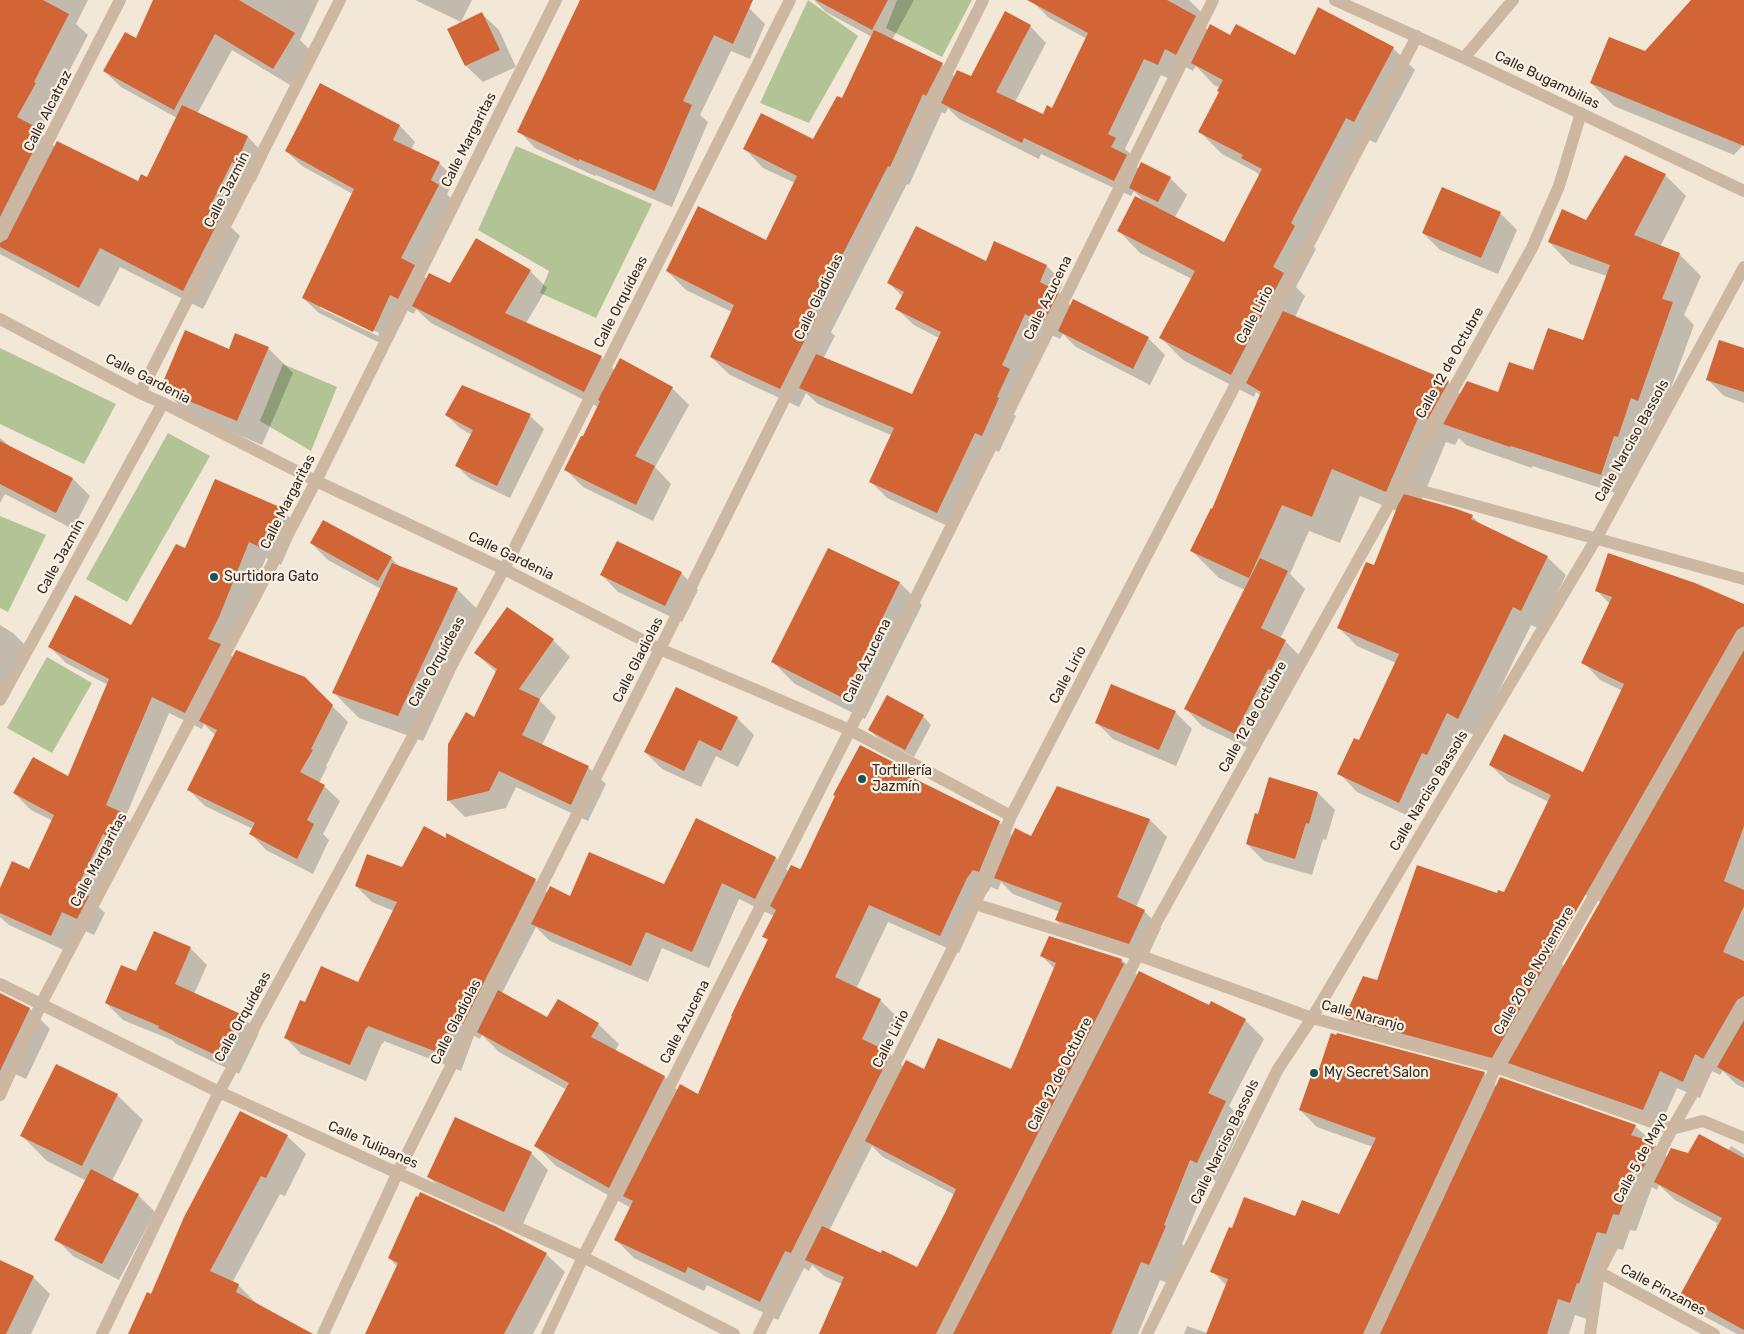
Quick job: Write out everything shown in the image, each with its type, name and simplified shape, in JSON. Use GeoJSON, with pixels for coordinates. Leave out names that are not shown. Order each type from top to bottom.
{"type":"FeatureCollection","features":[{"type":"Feature","properties":{"kind":"street","name":"Calle Alcatraz"},"geometry":{"type":"LineString","coordinates":[[0,235],[120,0]]}},
{"type":"Feature","properties":{"kind":"street","name":"Calle Jazmín"},"geometry":{"type":"LineString","coordinates":[[140,393],[340,0]]}},
{"type":"Feature","properties":{"kind":"street","name":"Calle Margaritas"},"geometry":{"type":"LineString","coordinates":[[0,1095],[41,1004],[316,481],[556,0]]}},
{"type":"Feature","properties":{"kind":"street","name":"Calle Orquídeas"},"geometry":{"type":"LineString","coordinates":[[102,1334],[219,1092],[504,568],[790,0]]}},
{"type":"Feature","properties":{"kind":"street","name":"Calle Gladiolas"},"geometry":{"type":"LineString","coordinates":[[323,1334],[398,1172],[983,0]]}},
{"type":"Feature","properties":{"kind":"street","name":"Calle Azucena"},"geometry":{"type":"LineString","coordinates":[[547,1334],[1213,0]]}},
{"type":"Feature","properties":{"kind":"street"},"geometry":{"type":"LineString","coordinates":[[1464,58],[1514,0]]}},
{"type":"Feature","properties":{"kind":"street","name":"Calle Bugambilias"},"geometry":{"type":"LineString","coordinates":[[1341,1],[1744,191]]}},
{"type":"Feature","properties":{"kind":"street","name":"Calle Lirio"},"geometry":{"type":"LineString","coordinates":[[760,1334],[975,904],[1011,816],[1417,36]]}},
{"type":"Feature","properties":{"kind":"street","name":"Calle 12 de Octubre"},"geometry":{"type":"LineString","coordinates":[[944,1334],[1138,955],[1532,248],[1559,186],[1581,113]]}},
{"type":"Feature","properties":{"kind":"street","name":"Calle Narciso Bassols"},"geometry":{"type":"LineString","coordinates":[[1147,1334],[1278,1070],[1312,1018],[1596,539],[1744,267]]}},
{"type":"Feature","properties":{"kind":"street","name":"Calle Gardenia"},"geometry":{"type":"LineString","coordinates":[[0,319],[140,393],[316,481],[504,568],[660,649],[850,730],[1011,816]]}},
{"type":"Feature","properties":{"kind":"street","name":"Calle Jazmín"},"geometry":{"type":"LineString","coordinates":[[0,700],[163,403]]}},
{"type":"Feature","properties":{"kind":"street"},"geometry":{"type":"LineString","coordinates":[[1400,485],[1744,579]]}},
{"type":"Feature","properties":{"kind":"street","name":"Calle 20 de Noviembre"},"geometry":{"type":"LineString","coordinates":[[1372,1334],[1496,1068],[1744,634]]}},
{"type":"Feature","properties":{"kind":"street","name":"Calle Naranjo"},"geometry":{"type":"LineString","coordinates":[[975,904],[1138,955],[1312,1018],[1496,1068],[1672,1129]]}},
{"type":"Feature","properties":{"kind":"street","name":"Calle Tulipanes"},"geometry":{"type":"LineString","coordinates":[[0,984],[219,1092],[584,1257],[734,1334]]}},
{"type":"Feature","properties":{"kind":"street","name":"Calle 5 de Mayo"},"geometry":{"type":"LineString","coordinates":[[1590,1334],[1599,1272],[1672,1129],[1744,1004]]}},
{"type":"Feature","properties":{"kind":"street"},"geometry":{"type":"LineString","coordinates":[[1672,1129],[1702,1121],[1744,1138]]}},
{"type":"Feature","properties":{"kind":"street","name":"Calle Pinzanes"},"geometry":{"type":"LineString","coordinates":[[1599,1272],[1714,1334]]}},
{"type":"Feature","properties":{"kind":"green space"},"geometry":{"type":"Polygon","coordinates":[[[808,0],[858,36],[809,123],[760,103],[808,0]]]}},
{"type":"Feature","properties":{"kind":"green space"},"geometry":{"type":"Polygon","coordinates":[[[897,0],[972,0],[942,57],[886,28],[897,0]]]}},
{"type":"Feature","properties":{"kind":"green space"},"geometry":{"type":"Polygon","coordinates":[[[516,146],[652,204],[596,318],[540,293],[549,271],[478,230],[516,146]]]}},
{"type":"Feature","properties":{"kind":"green space"},"geometry":{"type":"Polygon","coordinates":[[[0,348],[116,404],[84,464],[0,424],[0,348]]]}},
{"type":"Feature","properties":{"kind":"green space"},"geometry":{"type":"Polygon","coordinates":[[[283,364],[337,387],[311,451],[260,421],[283,364]]]}},
{"type":"Feature","properties":{"kind":"green space"},"geometry":{"type":"Polygon","coordinates":[[[168,433],[210,456],[127,602],[86,579],[168,433]]]}},
{"type":"Feature","properties":{"kind":"green space"},"geometry":{"type":"Polygon","coordinates":[[[0,516],[46,535],[8,612],[0,608],[0,516]]]}},
{"type":"Feature","properties":{"kind":"green space"},"geometry":{"type":"Polygon","coordinates":[[[47,657],[92,683],[52,753],[7,728],[47,657]]]}},
{"type":"Feature","properties":{"kind":"building"},"geometry":{"type":"Polygon","coordinates":[[[0,0],[43,0],[69,14],[34,82],[36,83],[17,117],[36,127],[34,130],[42,134],[0,217],[0,0]]]}},
{"type":"Feature","properties":{"kind":"building"},"geometry":{"type":"Polygon","coordinates":[[[153,0],[239,0],[295,33],[273,69],[215,34],[174,110],[103,71],[125,32],[136,38],[153,0]]]}},
{"type":"Feature","properties":{"kind":"building"},"geometry":{"type":"Polygon","coordinates":[[[580,0],[753,0],[733,44],[714,35],[683,101],[692,105],[655,191],[579,159],[579,161],[517,132],[580,0]]]}},
{"type":"Feature","properties":{"kind":"building"},"geometry":{"type":"Polygon","coordinates":[[[816,0],[888,0],[872,30],[816,0]]]}},
{"type":"Feature","properties":{"kind":"building"},"geometry":{"type":"Polygon","coordinates":[[[1027,0],[1167,0],[1196,16],[1176,55],[1165,49],[1158,65],[1144,59],[1108,134],[1116,138],[1111,147],[1127,155],[1114,181],[1024,138],[1022,143],[941,103],[957,70],[971,76],[1005,11],[1031,25],[996,92],[1043,114],[1047,105],[1052,108],[1088,33],[1027,0]]]}},
{"type":"Feature","properties":{"kind":"building"},"geometry":{"type":"Polygon","coordinates":[[[1691,0],[1744,0],[1744,146],[1590,83],[1609,37],[1645,51],[1691,0]]]}},
{"type":"Feature","properties":{"kind":"building"},"geometry":{"type":"Polygon","coordinates":[[[1318,7],[1394,47],[1354,122],[1346,118],[1291,223],[1295,226],[1273,267],[1284,273],[1231,375],[1159,338],[1195,271],[1117,231],[1135,196],[1224,242],[1262,169],[1241,158],[1243,155],[1198,132],[1219,92],[1217,91],[1223,80],[1191,63],[1210,24],[1230,35],[1236,24],[1295,55],[1318,7]]]}},
{"type":"Feature","properties":{"kind":"building"},"geometry":{"type":"Polygon","coordinates":[[[482,12],[500,50],[465,66],[447,29],[482,12]]]}},
{"type":"Feature","properties":{"kind":"building"},"geometry":{"type":"Polygon","coordinates":[[[874,30],[943,63],[926,96],[923,94],[890,167],[888,166],[812,314],[817,316],[780,389],[710,357],[734,305],[666,271],[698,206],[766,240],[797,176],[743,149],[761,113],[813,139],[837,96],[842,98],[874,30]]]}},
{"type":"Feature","properties":{"kind":"building"},"geometry":{"type":"Polygon","coordinates":[[[320,83],[400,125],[393,140],[440,162],[431,180],[439,185],[401,258],[415,265],[398,299],[390,295],[373,332],[302,298],[354,189],[285,151],[320,83]]]}},
{"type":"Feature","properties":{"kind":"building"},"geometry":{"type":"Polygon","coordinates":[[[182,105],[248,136],[236,164],[232,162],[209,209],[221,216],[183,291],[100,248],[79,288],[0,247],[0,243],[7,239],[57,141],[138,181],[141,174],[147,177],[182,105]]]}},
{"type":"Feature","properties":{"kind":"building"},"geometry":{"type":"Polygon","coordinates":[[[1625,155],[1666,174],[1634,235],[1680,253],[1662,299],[1673,302],[1638,401],[1631,398],[1618,437],[1614,436],[1601,475],[1443,424],[1467,381],[1498,392],[1509,362],[1533,370],[1548,328],[1583,340],[1610,265],[1548,242],[1562,209],[1586,220],[1625,155]]]}},
{"type":"Feature","properties":{"kind":"building"},"geometry":{"type":"Polygon","coordinates":[[[1141,162],[1171,177],[1158,202],[1129,188],[1141,162]]]}},
{"type":"Feature","properties":{"kind":"building"},"geometry":{"type":"Polygon","coordinates":[[[1442,187],[1501,212],[1481,258],[1422,233],[1442,187]]]}},
{"type":"Feature","properties":{"kind":"building"},"geometry":{"type":"Polygon","coordinates":[[[916,226],[986,261],[994,241],[1047,265],[1040,282],[1059,292],[1043,323],[1025,314],[1002,365],[1010,369],[997,397],[999,398],[982,436],[975,433],[937,513],[869,482],[894,428],[799,388],[816,354],[912,394],[941,332],[895,309],[904,292],[887,283],[916,226]]]}},
{"type":"Feature","properties":{"kind":"building"},"geometry":{"type":"Polygon","coordinates":[[[476,238],[531,270],[505,313],[602,356],[584,392],[412,306],[429,273],[450,283],[476,238]]]}},
{"type":"Feature","properties":{"kind":"building"},"geometry":{"type":"Polygon","coordinates":[[[1073,299],[1149,337],[1133,369],[1058,331],[1073,299]]]}},
{"type":"Feature","properties":{"kind":"building"},"geometry":{"type":"Polygon","coordinates":[[[1283,311],[1449,381],[1428,419],[1419,416],[1386,492],[1332,469],[1312,517],[1282,505],[1249,578],[1190,551],[1212,509],[1261,392],[1246,383],[1283,311]]]}},
{"type":"Feature","properties":{"kind":"building"},"geometry":{"type":"Polygon","coordinates":[[[185,330],[229,349],[235,333],[269,347],[237,421],[160,389],[185,330]]]}},
{"type":"Feature","properties":{"kind":"building"},"geometry":{"type":"Polygon","coordinates":[[[1719,340],[1744,348],[1744,392],[1706,380],[1719,340]]]}},
{"type":"Feature","properties":{"kind":"building"},"geometry":{"type":"Polygon","coordinates":[[[620,358],[673,387],[635,456],[655,466],[636,505],[564,470],[581,436],[583,436],[600,401],[598,400],[620,358]]]}},
{"type":"Feature","properties":{"kind":"building"},"geometry":{"type":"Polygon","coordinates":[[[462,385],[531,414],[497,486],[455,466],[473,430],[445,415],[462,385]]]}},
{"type":"Feature","properties":{"kind":"building"},"geometry":{"type":"Polygon","coordinates":[[[0,441],[73,478],[56,513],[0,484],[0,441]]]}},
{"type":"Feature","properties":{"kind":"building"},"geometry":{"type":"Polygon","coordinates":[[[215,479],[282,508],[264,549],[249,542],[219,617],[208,639],[221,644],[185,713],[152,697],[106,805],[121,812],[109,837],[103,834],[76,890],[89,896],[77,919],[62,912],[51,936],[0,913],[0,888],[12,861],[29,869],[54,815],[13,793],[33,757],[68,776],[109,679],[48,647],[75,595],[131,625],[176,544],[185,548],[215,479]]]}},
{"type":"Feature","properties":{"kind":"building"},"geometry":{"type":"Polygon","coordinates":[[[1404,494],[1473,515],[1471,519],[1548,556],[1521,611],[1513,607],[1458,719],[1447,713],[1427,755],[1422,753],[1399,803],[1337,774],[1354,738],[1359,740],[1399,654],[1337,628],[1366,562],[1374,565],[1404,494]]]}},
{"type":"Feature","properties":{"kind":"building"},"geometry":{"type":"Polygon","coordinates":[[[323,520],[392,557],[378,581],[310,543],[323,520]]]}},
{"type":"Feature","properties":{"kind":"building"},"geometry":{"type":"Polygon","coordinates":[[[617,541],[682,572],[665,606],[600,575],[617,541]]]}},
{"type":"Feature","properties":{"kind":"building"},"geometry":{"type":"Polygon","coordinates":[[[828,548],[900,582],[843,698],[771,662],[828,548]]]}},
{"type":"Feature","properties":{"kind":"building"},"geometry":{"type":"Polygon","coordinates":[[[1608,553],[1695,583],[1744,604],[1744,626],[1737,630],[1492,1058],[1344,1018],[1363,976],[1377,980],[1417,865],[1497,893],[1498,890],[1504,892],[1551,795],[1489,765],[1504,734],[1583,772],[1624,684],[1581,663],[1612,597],[1595,591],[1608,553]]]}},
{"type":"Feature","properties":{"kind":"building"},"geometry":{"type":"Polygon","coordinates":[[[1260,558],[1288,571],[1261,628],[1286,640],[1271,670],[1268,669],[1235,734],[1184,709],[1260,558]]]}},
{"type":"Feature","properties":{"kind":"building"},"geometry":{"type":"Polygon","coordinates":[[[392,563],[458,588],[398,716],[332,693],[392,563]]]}},
{"type":"Feature","properties":{"kind":"building"},"geometry":{"type":"Polygon","coordinates":[[[507,607],[554,639],[519,689],[540,699],[522,735],[589,766],[571,805],[499,771],[489,791],[447,801],[448,744],[466,712],[474,717],[497,669],[474,653],[507,607]]]}},
{"type":"Feature","properties":{"kind":"building"},"geometry":{"type":"Polygon","coordinates":[[[236,650],[305,677],[333,705],[311,749],[313,750],[300,772],[325,785],[307,820],[314,824],[297,859],[249,834],[255,823],[187,790],[217,730],[199,721],[236,650]]]}},
{"type":"Feature","properties":{"kind":"building"},"geometry":{"type":"Polygon","coordinates":[[[1744,650],[1744,826],[1724,881],[1744,890],[1744,906],[1723,952],[1744,961],[1744,996],[1737,1000],[1703,1059],[1695,1054],[1683,1082],[1660,1071],[1643,1110],[1508,1063],[1744,650]]]}},
{"type":"Feature","properties":{"kind":"building"},"geometry":{"type":"Polygon","coordinates":[[[1111,684],[1176,711],[1159,750],[1095,723],[1111,684]]]}},
{"type":"Feature","properties":{"kind":"building"},"geometry":{"type":"Polygon","coordinates":[[[676,687],[738,717],[721,751],[699,740],[684,771],[644,752],[676,687]]]}},
{"type":"Feature","properties":{"kind":"building"},"geometry":{"type":"Polygon","coordinates":[[[887,695],[924,715],[905,750],[868,730],[887,695]]]}},
{"type":"Feature","properties":{"kind":"building"},"geometry":{"type":"Polygon","coordinates":[[[860,745],[897,764],[895,769],[1000,821],[979,872],[973,870],[967,878],[940,936],[869,905],[835,977],[881,999],[862,1039],[891,1053],[791,1253],[785,1251],[760,1302],[688,1267],[685,1273],[614,1240],[633,1201],[623,1196],[680,1084],[698,1094],[731,1016],[768,939],[762,937],[776,910],[770,906],[791,865],[801,868],[835,796],[833,795],[860,745]]]}},
{"type":"Feature","properties":{"kind":"building"},"geometry":{"type":"Polygon","coordinates":[[[1269,777],[1318,792],[1309,824],[1306,823],[1295,859],[1246,844],[1255,813],[1258,814],[1269,777]]]}},
{"type":"Feature","properties":{"kind":"building"},"geometry":{"type":"Polygon","coordinates":[[[1057,786],[1150,819],[1117,897],[1145,910],[1129,944],[1055,920],[1062,903],[994,878],[1015,828],[1031,836],[1057,786]]]}},
{"type":"Feature","properties":{"kind":"building"},"geometry":{"type":"Polygon","coordinates":[[[696,818],[776,857],[755,899],[722,883],[692,952],[646,932],[631,966],[531,924],[550,886],[570,896],[589,852],[664,884],[696,818]]]}},
{"type":"Feature","properties":{"kind":"building"},"geometry":{"type":"Polygon","coordinates":[[[424,826],[446,838],[446,833],[536,879],[463,1024],[458,1021],[445,1055],[368,1026],[350,1065],[284,1038],[300,1000],[305,1002],[321,966],[358,982],[397,902],[355,886],[367,854],[402,867],[424,826]]]}},
{"type":"Feature","properties":{"kind":"building"},"geometry":{"type":"Polygon","coordinates":[[[154,931],[191,947],[175,984],[243,1015],[222,1058],[158,1028],[159,1026],[105,1003],[121,965],[136,971],[154,931]]]}},
{"type":"Feature","properties":{"kind":"building"},"geometry":{"type":"Polygon","coordinates":[[[1049,936],[1122,959],[1121,962],[1124,964],[936,1334],[819,1334],[844,1277],[805,1260],[822,1226],[881,1253],[882,1250],[917,1267],[956,1189],[865,1141],[906,1060],[924,1069],[938,1038],[1011,1069],[1056,963],[1040,956],[1049,936]]]}},
{"type":"Feature","properties":{"kind":"building"},"geometry":{"type":"Polygon","coordinates":[[[1139,971],[1209,1005],[1211,1001],[1246,1019],[1208,1093],[1226,1101],[1197,1163],[1190,1160],[1164,1225],[1166,1226],[1149,1265],[1141,1262],[1111,1334],[953,1334],[1139,971]]]}},
{"type":"Feature","properties":{"kind":"building"},"geometry":{"type":"Polygon","coordinates":[[[498,990],[547,1017],[558,999],[599,1023],[591,1037],[665,1076],[609,1188],[534,1146],[569,1083],[477,1032],[498,990]]]}},
{"type":"Feature","properties":{"kind":"building"},"geometry":{"type":"Polygon","coordinates":[[[0,993],[30,1008],[0,1071],[0,993]]]}},
{"type":"Feature","properties":{"kind":"building"},"geometry":{"type":"Polygon","coordinates":[[[1744,1020],[1744,1082],[1717,1067],[1744,1020]]]}},
{"type":"Feature","properties":{"kind":"building"},"geometry":{"type":"Polygon","coordinates":[[[1331,1033],[1485,1072],[1363,1334],[1206,1334],[1228,1279],[1210,1272],[1229,1227],[1232,1228],[1244,1197],[1295,1216],[1302,1200],[1339,1214],[1376,1138],[1299,1110],[1312,1073],[1317,1075],[1331,1033]]]}},
{"type":"Feature","properties":{"kind":"building"},"geometry":{"type":"Polygon","coordinates":[[[56,1064],[118,1094],[82,1166],[20,1136],[56,1064]]]}},
{"type":"Feature","properties":{"kind":"building"},"geometry":{"type":"Polygon","coordinates":[[[1500,1077],[1636,1125],[1631,1135],[1656,1143],[1640,1174],[1635,1171],[1619,1215],[1613,1214],[1606,1234],[1597,1232],[1579,1284],[1577,1283],[1570,1303],[1558,1299],[1547,1334],[1380,1334],[1500,1077]]]}},
{"type":"Feature","properties":{"kind":"building"},"geometry":{"type":"Polygon","coordinates":[[[240,1111],[288,1135],[266,1178],[261,1176],[210,1271],[239,1284],[236,1292],[313,1334],[128,1334],[147,1292],[151,1294],[184,1217],[240,1111]]]}},
{"type":"Feature","properties":{"kind":"building"},"geometry":{"type":"Polygon","coordinates":[[[455,1117],[532,1152],[504,1212],[427,1177],[455,1117]]]}},
{"type":"Feature","properties":{"kind":"building"},"geometry":{"type":"Polygon","coordinates":[[[1699,1134],[1744,1158],[1744,1330],[1680,1295],[1722,1218],[1654,1182],[1671,1148],[1688,1153],[1699,1134]]]}},
{"type":"Feature","properties":{"kind":"building"},"geometry":{"type":"Polygon","coordinates":[[[91,1169],[139,1194],[102,1264],[54,1240],[91,1169]]]}},
{"type":"Feature","properties":{"kind":"building"},"geometry":{"type":"Polygon","coordinates":[[[420,1192],[497,1227],[547,1253],[504,1334],[365,1334],[398,1263],[388,1258],[416,1196],[418,1197],[420,1192]]]}},
{"type":"Feature","properties":{"kind":"building"},"geometry":{"type":"Polygon","coordinates":[[[0,1260],[34,1276],[6,1334],[0,1334],[0,1260]]]}},
{"type":"Feature","properties":{"kind":"place","name":"Surtidora Gato"},"geometry":{"type":"Point","coordinates":[214,577]}},
{"type":"Feature","properties":{"kind":"place","name":"Tortillería Jazmín"},"geometry":{"type":"Point","coordinates":[862,779]}},
{"type":"Feature","properties":{"kind":"place","name":"My Secret Salon"},"geometry":{"type":"Point","coordinates":[1314,1073]}}]}
